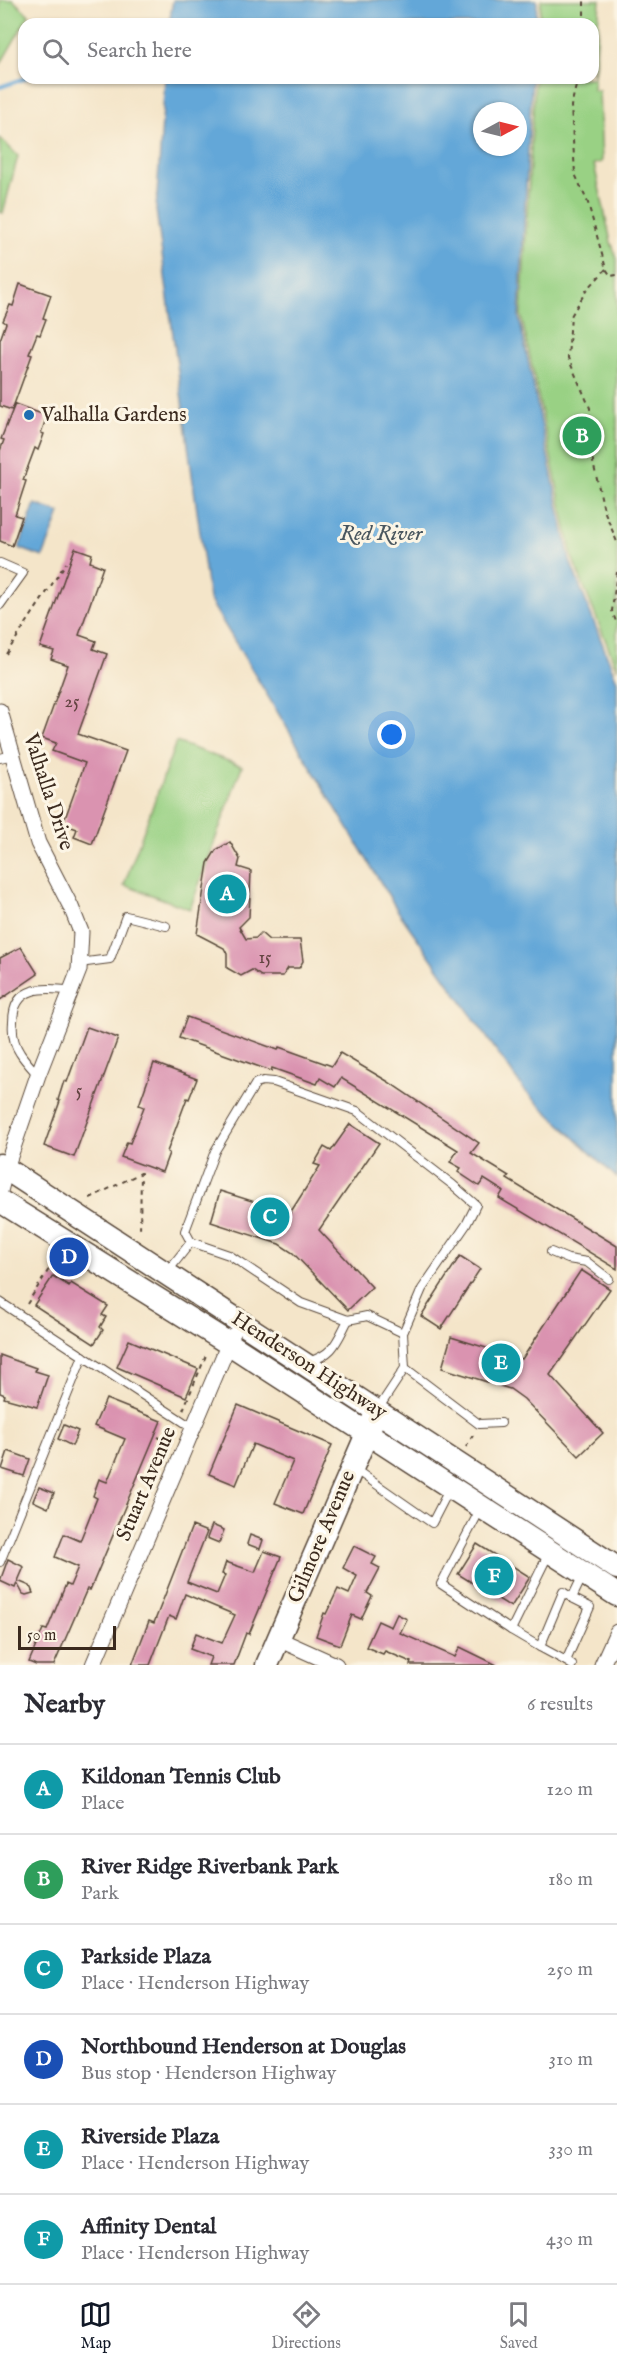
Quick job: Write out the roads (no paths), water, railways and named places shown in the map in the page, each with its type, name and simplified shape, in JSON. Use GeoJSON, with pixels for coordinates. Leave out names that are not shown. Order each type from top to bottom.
{"type":"FeatureCollection","features":[{"type":"Feature","properties":{"kind":"main road","name":"Henderson Highway"},"geometry":{"type":"LineString","coordinates":[[3,1166],[617,1568]]}},
{"type":"Feature","properties":{"kind":"main road","name":"Henderson Highway"},"geometry":{"type":"LineString","coordinates":[[0,1201],[228,1343],[617,1595]]}},
{"type":"Feature","properties":{"kind":"main road","name":"Gilmore Avenue"},"geometry":{"type":"LineString","coordinates":[[267,1665],[377,1410]]}},
{"type":"Feature","properties":{"kind":"street","name":"Valhalla Drive"},"geometry":{"type":"LineString","coordinates":[[0,711],[6,757],[38,843],[71,907],[81,932],[79,963],[72,991],[3,1166],[0,1191]]}},
{"type":"Feature","properties":{"kind":"street","name":"Stuart Avenue"},"geometry":{"type":"LineString","coordinates":[[93,1665],[238,1319]]}},
{"type":"Feature","properties":{"kind":"street"},"geometry":{"type":"LineString","coordinates":[[602,1665],[617,1632]]}},
{"type":"Feature","properties":{"kind":"street"},"geometry":{"type":"LineString","coordinates":[[278,1639],[336,1665]]}},
{"type":"Feature","properties":{"kind":"lane"},"geometry":{"type":"LineString","coordinates":[[0,563],[23,573],[0,605]]}},
{"type":"Feature","properties":{"kind":"lane"},"geometry":{"type":"LineString","coordinates":[[79,963],[110,959],[126,916],[166,926]]}},
{"type":"Feature","properties":{"kind":"lane"},"geometry":{"type":"LineString","coordinates":[[38,1075],[18,1052],[12,1032],[13,1008],[24,995],[37,989],[48,987],[72,991]]}},
{"type":"Feature","properties":{"kind":"lane"},"geometry":{"type":"LineString","coordinates":[[377,1410],[405,1368],[403,1333],[422,1289],[466,1225],[476,1205],[357,1111],[274,1082],[256,1083],[215,1151],[185,1231],[191,1242],[229,1255],[301,1303],[348,1320],[367,1316],[403,1333]]}},
{"type":"Feature","properties":{"kind":"lane"},"geometry":{"type":"LineString","coordinates":[[166,1272],[191,1242]]}},
{"type":"Feature","properties":{"kind":"lane"},"geometry":{"type":"LineString","coordinates":[[551,1252],[568,1259],[587,1262],[609,1279]]}},
{"type":"Feature","properties":{"kind":"lane"},"geometry":{"type":"LineString","coordinates":[[0,1302],[193,1428]]}},
{"type":"Feature","properties":{"kind":"lane"},"geometry":{"type":"LineString","coordinates":[[305,1363],[329,1353],[348,1320]]}},
{"type":"Feature","properties":{"kind":"lane"},"geometry":{"type":"LineString","coordinates":[[0,1562],[83,1356]]}},
{"type":"Feature","properties":{"kind":"lane"},"geometry":{"type":"LineString","coordinates":[[405,1368],[479,1424],[501,1423]]}},
{"type":"Feature","properties":{"kind":"lane"},"geometry":{"type":"LineString","coordinates":[[352,1467],[432,1523],[450,1486]]}},
{"type":"Feature","properties":{"kind":"lane"},"geometry":{"type":"LineString","coordinates":[[481,1507],[441,1584],[511,1630],[540,1647],[569,1663],[590,1607],[563,1592],[540,1647]]}},
{"type":"Feature","properties":{"kind":"lane"},"geometry":{"type":"LineString","coordinates":[[511,1630],[550,1551]]}},
{"type":"Feature","properties":{"kind":"lane"},"geometry":{"type":"LineString","coordinates":[[572,1598],[584,1574]]}},
{"type":"Feature","properties":{"kind":"water"},"geometry":{"type":"Polygon","coordinates":[[[173,0],[537,0],[536,18],[170,18],[173,0]]]}},
{"type":"Feature","properties":{"kind":"water","name":"Red River"},"geometry":{"type":"Polygon","coordinates":[[[165,84],[532,84],[519,317],[570,561],[617,681],[617,1178],[524,1090],[398,911],[209,599],[156,210],[165,84]]]}},
{"type":"Feature","properties":{"kind":"water"},"geometry":{"type":"Polygon","coordinates":[[[35,504],[60,513],[43,557],[19,548],[35,504]]]}},
{"type":"Feature","properties":{"kind":"waterway"},"geometry":{"type":"LineString","coordinates":[[0,87],[18,81]]}},
{"type":"Feature","properties":{"kind":"place","name":"Valhalla Gardens"},"geometry":{"type":"Point","coordinates":[29,415]}},
{"type":"Feature","properties":{"kind":"place","name":"River Ridge Riverbank Park"},"geometry":{"type":"Point","coordinates":[582,436]}},
{"type":"Feature","properties":{"kind":"place","name":"Kildonan Tennis Club"},"geometry":{"type":"Point","coordinates":[227,894]}},
{"type":"Feature","properties":{"kind":"place","name":"Parkside Plaza"},"geometry":{"type":"Point","coordinates":[270,1217]}},
{"type":"Feature","properties":{"kind":"place","name":"Northbound Henderson at Douglas"},"geometry":{"type":"Point","coordinates":[69,1257]}},
{"type":"Feature","properties":{"kind":"place","name":"Riverside Plaza"},"geometry":{"type":"Point","coordinates":[501,1363]}},
{"type":"Feature","properties":{"kind":"place","name":"Affinity Dental"},"geometry":{"type":"Point","coordinates":[494,1576]}}]}
